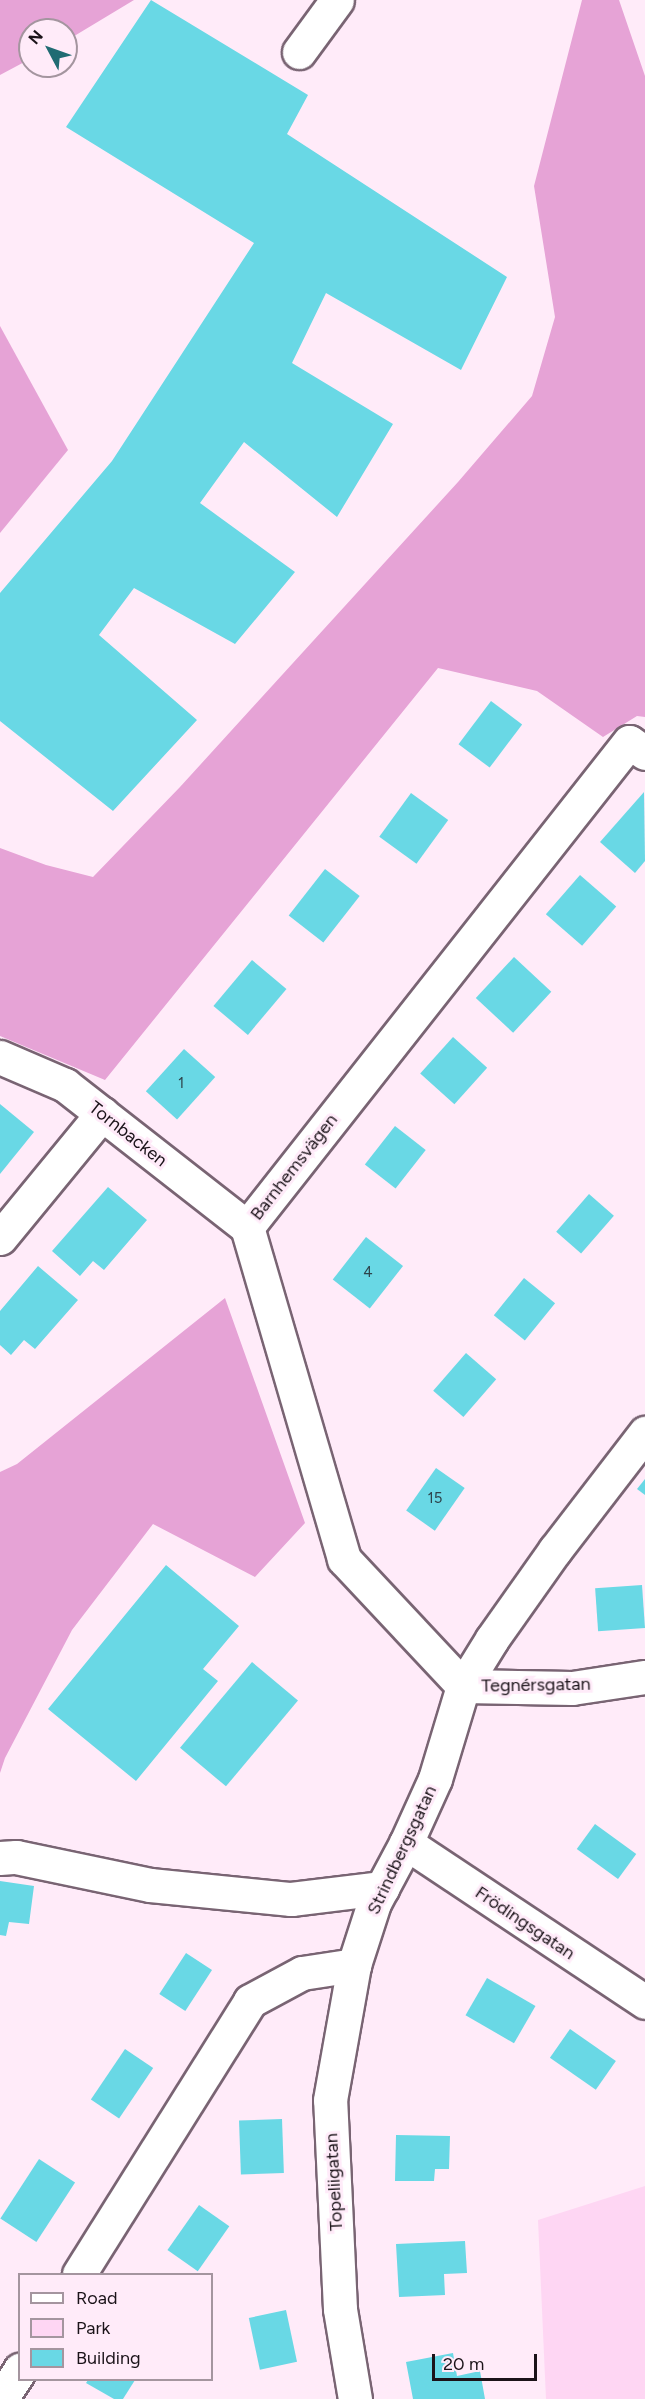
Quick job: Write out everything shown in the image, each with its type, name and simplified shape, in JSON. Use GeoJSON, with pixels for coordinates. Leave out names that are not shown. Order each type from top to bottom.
{"type":"FeatureCollection","features":[{"type":"Feature","properties":{"kind":"street"},"geometry":{"type":"LineString","coordinates":[[299,52],[337,0]]}},
{"type":"Feature","properties":{"kind":"street","name":"Barnhemsvägen"},"geometry":{"type":"LineString","coordinates":[[463,1686],[344,1559],[247,1227],[629,742],[645,753]]}},
{"type":"Feature","properties":{"kind":"street","name":"Tornbacken"},"geometry":{"type":"LineString","coordinates":[[0,1057],[65,1085],[247,1227]]}},
{"type":"Feature","properties":{"kind":"street"},"geometry":{"type":"LineString","coordinates":[[0,1238],[102,1114]]}},
{"type":"Feature","properties":{"kind":"street","name":"Strindbergsgatan"},"geometry":{"type":"LineString","coordinates":[[354,1965],[374,1903],[406,1843],[435,1779],[463,1686],[555,1550],[645,1433]]}},
{"type":"Feature","properties":{"kind":"street","name":"Tegnérsgatan"},"geometry":{"type":"LineString","coordinates":[[463,1686],[572,1688],[645,1677]]}},
{"type":"Feature","properties":{"kind":"street","name":"Frödingsgatan"},"geometry":{"type":"LineString","coordinates":[[406,1843],[645,2002]]}},
{"type":"Feature","properties":{"kind":"street"},"geometry":{"type":"LineString","coordinates":[[0,1858],[16,1857],[150,1885],[291,1899],[382,1888]]}},
{"type":"Feature","properties":{"kind":"street"},"geometry":{"type":"LineString","coordinates":[[80,2273],[250,2001],[302,1973],[354,1965]]}},
{"type":"Feature","properties":{"kind":"street","name":"Topeliigatan"},"geometry":{"type":"LineString","coordinates":[[354,1965],[330,2100],[340,2309],[355,2399]]}},
{"type":"Feature","properties":{"kind":"street"},"geometry":{"type":"LineString","coordinates":[[1,2399],[18,2373]]}},
{"type":"Feature","properties":{"kind":"green space"},"geometry":{"type":"Polygon","coordinates":[[[645,2186],[645,2399],[546,2399],[538,2220],[645,2186]]]}},
{"type":"Feature","properties":{"kind":"shaded area"},"geometry":{"type":"Polygon","coordinates":[[[0,0],[134,0],[78,34],[78,18],[18,18],[18,65],[0,75],[0,0]]]}},
{"type":"Feature","properties":{"kind":"shaded area"},"geometry":{"type":"Polygon","coordinates":[[[582,0],[619,0],[645,76],[645,717],[637,716],[603,737],[537,691],[438,668],[105,1080],[0,1036],[0,848],[46,865],[93,877],[180,787],[458,482],[532,396],[555,317],[534,186],[582,0]]]}},
{"type":"Feature","properties":{"kind":"shaded area"},"geometry":{"type":"Polygon","coordinates":[[[0,326],[68,450],[0,533],[0,326]]]}},
{"type":"Feature","properties":{"kind":"shaded area"},"geometry":{"type":"Polygon","coordinates":[[[225,1298],[305,1523],[255,1577],[153,1524],[72,1630],[5,1758],[0,1773],[0,1472],[17,1464],[225,1298]]]}},
{"type":"Feature","properties":{"kind":"building"},"geometry":{"type":"Polygon","coordinates":[[[151,0],[308,95],[287,134],[507,277],[461,370],[326,293],[292,363],[393,424],[337,517],[244,442],[200,503],[295,572],[235,644],[134,588],[99,635],[197,720],[113,811],[0,721],[0,593],[112,461],[254,243],[66,127],[151,0]]]}},
{"type":"Feature","properties":{"kind":"building"},"geometry":{"type":"Polygon","coordinates":[[[491,701],[522,724],[490,768],[459,744],[491,701]]]}},
{"type":"Feature","properties":{"kind":"building"},"geometry":{"type":"Polygon","coordinates":[[[644,792],[645,861],[635,873],[600,842],[644,792]]]}},
{"type":"Feature","properties":{"kind":"building"},"geometry":{"type":"Polygon","coordinates":[[[411,793],[448,820],[416,864],[379,837],[411,793]]]}},
{"type":"Feature","properties":{"kind":"building"},"geometry":{"type":"Polygon","coordinates":[[[325,869],[360,896],[323,943],[289,915],[325,869]]]}},
{"type":"Feature","properties":{"kind":"building"},"geometry":{"type":"Polygon","coordinates":[[[580,875],[616,906],[582,946],[546,914],[580,875]]]}},
{"type":"Feature","properties":{"kind":"building"},"geometry":{"type":"Polygon","coordinates":[[[514,957],[551,992],[513,1033],[476,998],[514,957]]]}},
{"type":"Feature","properties":{"kind":"building"},"geometry":{"type":"Polygon","coordinates":[[[252,960],[286,989],[248,1035],[213,1006],[252,960]]]}},
{"type":"Feature","properties":{"kind":"building"},"geometry":{"type":"Polygon","coordinates":[[[453,1037],[487,1068],[454,1104],[420,1073],[453,1037]]]}},
{"type":"Feature","properties":{"kind":"building"},"geometry":{"type":"Polygon","coordinates":[[[184,1049],[215,1077],[177,1119],[146,1091],[184,1049]]]}},
{"type":"Feature","properties":{"kind":"building"},"geometry":{"type":"Polygon","coordinates":[[[0,1104],[34,1132],[0,1174],[0,1104]]]}},
{"type":"Feature","properties":{"kind":"building"},"geometry":{"type":"Polygon","coordinates":[[[395,1126],[426,1150],[396,1189],[365,1165],[395,1126]]]}},
{"type":"Feature","properties":{"kind":"building"},"geometry":{"type":"Polygon","coordinates":[[[108,1187],[147,1220],[104,1270],[93,1261],[80,1276],[52,1251],[108,1187]]]}},
{"type":"Feature","properties":{"kind":"building"},"geometry":{"type":"Polygon","coordinates":[[[589,1194],[614,1216],[581,1253],[556,1232],[589,1194]]]}},
{"type":"Feature","properties":{"kind":"building"},"geometry":{"type":"Polygon","coordinates":[[[366,1237],[403,1266],[370,1308],[333,1280],[366,1237]]]}},
{"type":"Feature","properties":{"kind":"building"},"geometry":{"type":"Polygon","coordinates":[[[38,1266],[78,1300],[35,1349],[24,1340],[11,1355],[0,1345],[0,1311],[38,1266]]]}},
{"type":"Feature","properties":{"kind":"building"},"geometry":{"type":"Polygon","coordinates":[[[524,1278],[555,1303],[525,1340],[494,1315],[524,1278]]]}},
{"type":"Feature","properties":{"kind":"building"},"geometry":{"type":"Polygon","coordinates":[[[466,1353],[496,1379],[463,1417],[433,1391],[466,1353]]]}},
{"type":"Feature","properties":{"kind":"building"},"geometry":{"type":"Polygon","coordinates":[[[436,1468],[465,1488],[435,1531],[406,1511],[436,1468]]]}},
{"type":"Feature","properties":{"kind":"building"},"geometry":{"type":"Polygon","coordinates":[[[645,1479],[645,1495],[637,1489],[645,1479]]]}},
{"type":"Feature","properties":{"kind":"building"},"geometry":{"type":"Polygon","coordinates":[[[166,1565],[239,1626],[203,1669],[218,1681],[136,1781],[48,1709],[166,1565]]]}},
{"type":"Feature","properties":{"kind":"building"},"geometry":{"type":"Polygon","coordinates":[[[642,1585],[645,1628],[598,1631],[595,1588],[642,1585]]]}},
{"type":"Feature","properties":{"kind":"building"},"geometry":{"type":"Polygon","coordinates":[[[252,1662],[298,1701],[226,1786],[180,1748],[252,1662]]]}},
{"type":"Feature","properties":{"kind":"building"},"geometry":{"type":"Polygon","coordinates":[[[595,1824],[636,1854],[618,1879],[577,1849],[595,1824]]]}},
{"type":"Feature","properties":{"kind":"building"},"geometry":{"type":"Polygon","coordinates":[[[0,1881],[34,1886],[29,1924],[9,1922],[6,1936],[0,1935],[0,1881]]]}},
{"type":"Feature","properties":{"kind":"building"},"geometry":{"type":"Polygon","coordinates":[[[186,1953],[212,1970],[185,2011],[159,1994],[186,1953]]]}},
{"type":"Feature","properties":{"kind":"building"},"geometry":{"type":"Polygon","coordinates":[[[487,1978],[535,2006],[514,2043],[466,2015],[487,1978]]]}},
{"type":"Feature","properties":{"kind":"building"},"geometry":{"type":"Polygon","coordinates":[[[570,2029],[616,2061],[596,2090],[550,2058],[570,2029]]]}},
{"type":"Feature","properties":{"kind":"building"},"geometry":{"type":"Polygon","coordinates":[[[125,2049],[153,2068],[119,2119],[91,2100],[125,2049]]]}},
{"type":"Feature","properties":{"kind":"building"},"geometry":{"type":"Polygon","coordinates":[[[282,2119],[284,2173],[241,2174],[239,2121],[282,2119]]]}},
{"type":"Feature","properties":{"kind":"building"},"geometry":{"type":"Polygon","coordinates":[[[396,2135],[450,2136],[449,2169],[435,2169],[434,2181],[395,2181],[396,2135]]]}},
{"type":"Feature","properties":{"kind":"building"},"geometry":{"type":"Polygon","coordinates":[[[39,2159],[75,2182],[36,2242],[0,2219],[39,2159]]]}},
{"type":"Feature","properties":{"kind":"building"},"geometry":{"type":"Polygon","coordinates":[[[199,2205],[229,2226],[198,2271],[167,2250],[199,2205]]]}},
{"type":"Feature","properties":{"kind":"building"},"geometry":{"type":"Polygon","coordinates":[[[465,2241],[467,2273],[444,2274],[445,2295],[399,2297],[396,2244],[465,2241]]]}},
{"type":"Feature","properties":{"kind":"building"},"geometry":{"type":"Polygon","coordinates":[[[286,2310],[297,2362],[260,2370],[249,2318],[286,2310]]]}},
{"type":"Feature","properties":{"kind":"building"},"geometry":{"type":"Polygon","coordinates":[[[453,2353],[457,2376],[480,2371],[485,2399],[413,2399],[406,2362],[453,2353]]]}},
{"type":"Feature","properties":{"kind":"building"},"geometry":{"type":"Polygon","coordinates":[[[87,2381],[134,2381],[123,2399],[114,2399],[86,2383],[87,2381]]]}}]}
